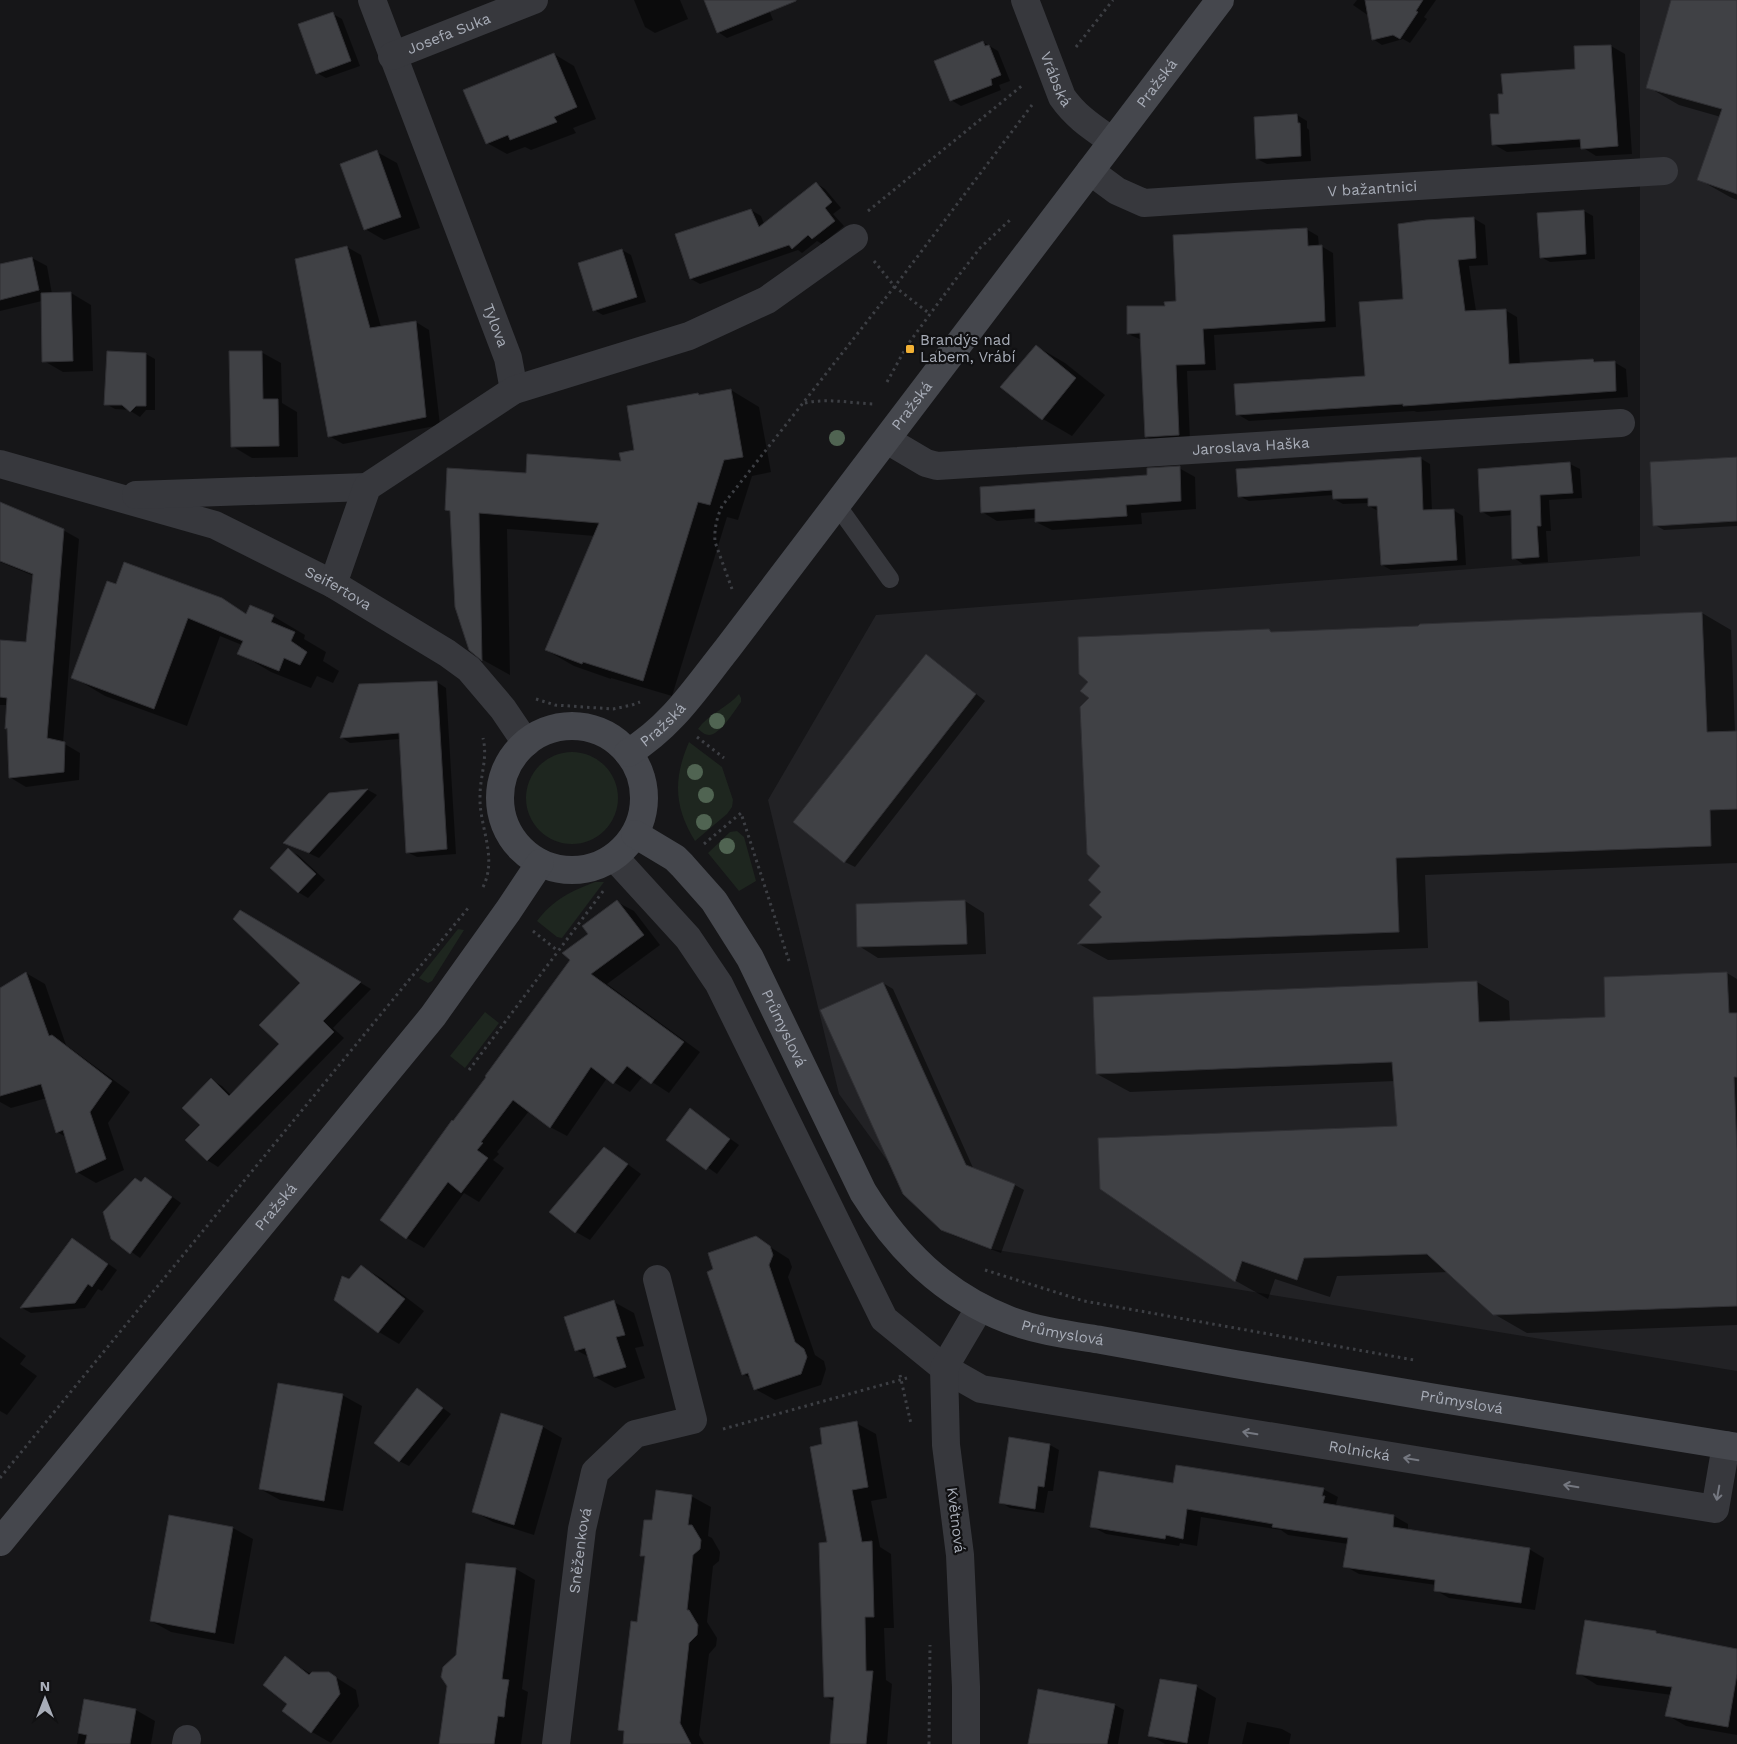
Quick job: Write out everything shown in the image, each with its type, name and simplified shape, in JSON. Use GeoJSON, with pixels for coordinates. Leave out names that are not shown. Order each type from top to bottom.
{"type":"FeatureCollection","features":[{"type":"Feature","properties":{"kind":"main road","name":"Pražská"},"geometry":{"type":"LineString","coordinates":[[628,753],[656,734],[673,718],[887,440],[1220,0]]}},
{"type":"Feature","properties":{"kind":"main road","name":"Pražská"},"geometry":{"type":"LineString","coordinates":[[571,726],[603,733],[628,753],[638,768],[643,784],[642,818],[635,834],[614,857],[600,865],[578,870],[554,868],[540,863],[516,843],[507,829],[500,799],[502,783],[507,768],[515,754],[526,743],[540,734],[571,726]]}},
{"type":"Feature","properties":{"kind":"main road","name":"Průmyslová"},"geometry":{"type":"LineString","coordinates":[[635,834],[682,865],[714,901],[731,926],[750,958],[863,1192],[879,1218],[902,1246],[922,1266],[950,1288],[980,1306],[1009,1320],[1032,1327],[1082,1337],[1732,1446]]}},
{"type":"Feature","properties":{"kind":"main road","name":"Pražská"},"geometry":{"type":"LineString","coordinates":[[0,1542],[433,1016],[540,863]]}},
{"type":"Feature","properties":{"kind":"street","name":"Tylova"},"geometry":{"type":"LineString","coordinates":[[372,0],[508,358],[514,390]]}},
{"type":"Feature","properties":{"kind":"street","name":"Josefa Suka"},"geometry":{"type":"LineString","coordinates":[[392,56],[534,0]]}},
{"type":"Feature","properties":{"kind":"street","name":"Vrábská"},"geometry":{"type":"LineString","coordinates":[[1026,0],[1062,96],[1072,111],[1112,141]]}},
{"type":"Feature","properties":{"kind":"street","name":"V bažantnici"},"geometry":{"type":"LineString","coordinates":[[1090,171],[1117,191],[1144,203],[1664,171]]}},
{"type":"Feature","properties":{"kind":"street"},"geometry":{"type":"LineString","coordinates":[[333,584],[367,487],[514,390],[689,336],[767,300],[854,238]]}},
{"type":"Feature","properties":{"kind":"street","name":"Jaroslava Haška"},"geometry":{"type":"LineString","coordinates":[[887,440],[926,464],[937,466],[1621,424]]}},
{"type":"Feature","properties":{"kind":"street","name":"Seifertova"},"geometry":{"type":"LineString","coordinates":[[0,464],[215,525],[333,584],[447,653],[469,669],[503,709],[526,743]]}},
{"type":"Feature","properties":{"kind":"street","name":"Seifertova"},"geometry":{"type":"LineString","coordinates":[[110,496],[367,487]]}},
{"type":"Feature","properties":{"kind":"street"},"geometry":{"type":"LineString","coordinates":[[614,857],[688,938],[719,984],[884,1318],[944,1368],[980,1306]]}},
{"type":"Feature","properties":{"kind":"street"},"geometry":{"type":"LineString","coordinates":[[657,1279],[693,1420]]}},
{"type":"Feature","properties":{"kind":"street","name":"Rolnická"},"geometry":{"type":"LineString","coordinates":[[944,1368],[981,1389],[1716,1509],[1732,1446]]}},
{"type":"Feature","properties":{"kind":"street","name":"Květnová"},"geometry":{"type":"LineString","coordinates":[[944,1368],[946,1445],[960,1555],[966,1687],[966,1744]]}},
{"type":"Feature","properties":{"kind":"street","name":"Sněženková"},"geometry":{"type":"LineString","coordinates":[[556,1744],[582,1529],[595,1472],[635,1434],[693,1420]]}},
{"type":"Feature","properties":{"kind":"lane"},"geometry":{"type":"LineString","coordinates":[[837,505],[890,580]]}},
{"type":"Feature","properties":{"kind":"path"},"geometry":{"type":"LineString","coordinates":[[733,591],[715,542],[714,534],[717,516],[722,506],[895,287],[1054,74],[1113,0]]}},
{"type":"Feature","properties":{"kind":"path"},"geometry":{"type":"LineString","coordinates":[[930,314],[895,287],[854,238],[861,216],[1026,82]]}},
{"type":"Feature","properties":{"kind":"path"},"geometry":{"type":"LineString","coordinates":[[885,387],[908,344],[930,314],[980,248],[1011,219]]}},
{"type":"Feature","properties":{"kind":"path"},"geometry":{"type":"LineString","coordinates":[[804,403],[817,400],[834,400],[875,404],[872,413]]}},
{"type":"Feature","properties":{"kind":"path"},"geometry":{"type":"LineString","coordinates":[[535,698],[554,705],[613,709],[641,702]]}},
{"type":"Feature","properties":{"kind":"path"},"geometry":{"type":"LineString","coordinates":[[690,732],[724,758]]}},
{"type":"Feature","properties":{"kind":"path"},"geometry":{"type":"LineString","coordinates":[[481,891],[487,875],[489,856],[480,797],[486,757],[482,733]]}},
{"type":"Feature","properties":{"kind":"path"},"geometry":{"type":"LineString","coordinates":[[701,846],[741,813],[791,965]]}},
{"type":"Feature","properties":{"kind":"path"},"geometry":{"type":"LineString","coordinates":[[469,1070],[607,887],[632,886],[646,892]]}},
{"type":"Feature","properties":{"kind":"path"},"geometry":{"type":"LineString","coordinates":[[0,1478],[472,903]]}},
{"type":"Feature","properties":{"kind":"path"},"geometry":{"type":"LineString","coordinates":[[532,930],[558,951]]}},
{"type":"Feature","properties":{"kind":"path"},"geometry":{"type":"LineString","coordinates":[[981,1268],[1084,1301],[1414,1360]]}},
{"type":"Feature","properties":{"kind":"path"},"geometry":{"type":"LineString","coordinates":[[693,1420],[723,1429],[944,1368]]}},
{"type":"Feature","properties":{"kind":"path"},"geometry":{"type":"LineString","coordinates":[[899,1371],[912,1432]]}},
{"type":"Feature","properties":{"kind":"path"},"geometry":{"type":"LineString","coordinates":[[929,1744],[930,1636]]}},
{"type":"Feature","properties":{"kind":"shaded area"},"geometry":{"type":"Polygon","coordinates":[[[1640,0],[1737,0],[1737,1371],[991,1249],[929,1218],[839,1094],[768,800],[876,615],[1640,556],[1640,0]]]}},
{"type":"Feature","properties":{"kind":"shaded area"},"geometry":{"type":"Polygon","coordinates":[[[739,694],[741,702],[718,731],[708,735],[698,729],[707,719],[739,694]]]}},
{"type":"Feature","properties":{"kind":"shaded area"},"geometry":{"type":"Polygon","coordinates":[[[689,742],[722,767],[733,800],[732,807],[727,814],[695,841],[683,816],[678,793],[680,768],[689,742]]]}},
{"type":"Feature","properties":{"kind":"shaded area"},"geometry":{"type":"Polygon","coordinates":[[[572,752],[590,755],[605,765],[615,780],[618,798],[615,816],[605,831],[590,841],[572,844],[554,841],[539,831],[529,816],[526,798],[529,780],[539,765],[554,755],[572,752]]]}},
{"type":"Feature","properties":{"kind":"shaded area"},"geometry":{"type":"Polygon","coordinates":[[[737,831],[744,837],[756,881],[739,891],[708,853],[730,832],[737,831]]]}},
{"type":"Feature","properties":{"kind":"shaded area"},"geometry":{"type":"Polygon","coordinates":[[[595,882],[604,882],[562,938],[557,937],[537,921],[549,907],[563,897],[595,882]]]}},
{"type":"Feature","properties":{"kind":"shaded area"},"geometry":{"type":"Polygon","coordinates":[[[458,929],[464,930],[432,981],[428,983],[419,978],[458,929]]]}},
{"type":"Feature","properties":{"kind":"shaded area"},"geometry":{"type":"Polygon","coordinates":[[[485,1012],[499,1023],[465,1068],[450,1056],[485,1012]]]}},
{"type":"Feature","properties":{"kind":"building"},"geometry":{"type":"Polygon","coordinates":[[[704,0],[796,0],[796,1],[717,33],[704,0]]]}},
{"type":"Feature","properties":{"kind":"building"},"geometry":{"type":"Polygon","coordinates":[[[1365,0],[1423,0],[1416,11],[1418,12],[1400,39],[1393,35],[1372,40],[1365,0]]]}},
{"type":"Feature","properties":{"kind":"building"},"geometry":{"type":"Polygon","coordinates":[[[1671,0],[1737,0],[1737,194],[1697,180],[1722,109],[1646,88],[1671,0]]]}},
{"type":"Feature","properties":{"kind":"building"},"geometry":{"type":"Polygon","coordinates":[[[333,12],[351,61],[316,74],[298,24],[333,12]]]}},
{"type":"Feature","properties":{"kind":"building"},"geometry":{"type":"Polygon","coordinates":[[[983,41],[985,46],[989,45],[1001,75],[991,79],[992,85],[950,101],[934,61],[983,41]]]}},
{"type":"Feature","properties":{"kind":"building"},"geometry":{"type":"Polygon","coordinates":[[[1611,45],[1618,146],[1581,149],[1580,139],[1492,145],[1490,114],[1499,114],[1498,94],[1503,94],[1501,74],[1575,69],[1574,46],[1611,45]]]}},
{"type":"Feature","properties":{"kind":"building"},"geometry":{"type":"Polygon","coordinates":[[[554,53],[577,107],[554,117],[557,122],[510,140],[508,135],[486,144],[463,90],[554,53]]]}},
{"type":"Feature","properties":{"kind":"building"},"geometry":{"type":"Polygon","coordinates":[[[1297,114],[1298,123],[1300,123],[1301,156],[1256,159],[1254,117],[1297,114]]]}},
{"type":"Feature","properties":{"kind":"building"},"geometry":{"type":"Polygon","coordinates":[[[377,150],[401,217],[364,230],[340,164],[377,150]]]}},
{"type":"Feature","properties":{"kind":"building"},"geometry":{"type":"Polygon","coordinates":[[[816,182],[832,202],[825,208],[835,221],[812,239],[808,235],[792,249],[789,245],[690,279],[675,234],[751,209],[759,227],[816,182]]]}},
{"type":"Feature","properties":{"kind":"building"},"geometry":{"type":"Polygon","coordinates":[[[1584,210],[1586,254],[1540,258],[1537,213],[1584,210]]]}},
{"type":"Feature","properties":{"kind":"building"},"geometry":{"type":"Polygon","coordinates":[[[1474,217],[1476,258],[1458,260],[1465,311],[1506,309],[1509,364],[1593,359],[1594,362],[1615,361],[1616,391],[1403,406],[1403,404],[1236,415],[1234,384],[1365,376],[1359,302],[1403,299],[1398,224],[1474,217]]]}},
{"type":"Feature","properties":{"kind":"building"},"geometry":{"type":"Polygon","coordinates":[[[1307,228],[1308,246],[1322,245],[1325,321],[1203,329],[1205,364],[1176,365],[1179,435],[1145,437],[1140,333],[1127,334],[1127,306],[1165,306],[1164,302],[1176,301],[1173,235],[1307,228]]]}},
{"type":"Feature","properties":{"kind":"building"},"geometry":{"type":"Polygon","coordinates":[[[347,246],[370,328],[416,321],[426,417],[328,437],[295,259],[347,246]]]}},
{"type":"Feature","properties":{"kind":"building"},"geometry":{"type":"Polygon","coordinates":[[[622,249],[637,297],[593,311],[578,263],[622,249]]]}},
{"type":"Feature","properties":{"kind":"building"},"geometry":{"type":"Polygon","coordinates":[[[32,257],[39,290],[0,300],[0,264],[32,257]]]}},
{"type":"Feature","properties":{"kind":"building"},"geometry":{"type":"Polygon","coordinates":[[[71,292],[73,361],[42,362],[41,293],[71,292]]]}},
{"type":"Feature","properties":{"kind":"building"},"geometry":{"type":"Polygon","coordinates":[[[1036,345],[1076,378],[1042,420],[1000,387],[1036,345]]]}},
{"type":"Feature","properties":{"kind":"building"},"geometry":{"type":"Polygon","coordinates":[[[107,351],[146,353],[146,406],[136,406],[130,412],[122,405],[104,405],[107,351]]]}},
{"type":"Feature","properties":{"kind":"building"},"geometry":{"type":"Polygon","coordinates":[[[229,351],[262,351],[263,399],[278,399],[279,446],[231,447],[229,351]]]}},
{"type":"Feature","properties":{"kind":"building"},"geometry":{"type":"Polygon","coordinates":[[[731,389],[743,457],[724,460],[710,505],[698,502],[643,681],[583,662],[582,664],[545,650],[599,523],[479,513],[482,661],[469,650],[455,607],[450,511],[445,510],[447,468],[526,473],[527,454],[621,461],[619,453],[634,450],[627,406],[731,389]]]}},
{"type":"Feature","properties":{"kind":"building"},"geometry":{"type":"Polygon","coordinates":[[[1421,457],[1423,510],[1454,509],[1457,560],[1381,565],[1377,506],[1368,506],[1368,498],[1333,499],[1332,490],[1238,497],[1236,469],[1421,457]]]}},
{"type":"Feature","properties":{"kind":"building"},"geometry":{"type":"Polygon","coordinates":[[[1737,457],[1737,521],[1653,526],[1650,462],[1737,457]]]}},
{"type":"Feature","properties":{"kind":"building"},"geometry":{"type":"Polygon","coordinates":[[[1570,462],[1573,493],[1540,495],[1541,526],[1537,526],[1539,557],[1512,559],[1511,510],[1480,512],[1478,469],[1570,462]]]}},
{"type":"Feature","properties":{"kind":"building"},"geometry":{"type":"Polygon","coordinates":[[[1180,466],[1181,501],[1126,505],[1127,516],[1035,522],[1035,509],[981,513],[980,487],[1147,475],[1147,468],[1180,466]]]}},
{"type":"Feature","properties":{"kind":"building"},"geometry":{"type":"Polygon","coordinates":[[[0,502],[64,529],[47,738],[65,742],[64,772],[9,778],[7,728],[5,729],[7,698],[0,697],[0,640],[26,642],[33,574],[0,561],[0,502]]]}},
{"type":"Feature","properties":{"kind":"building"},"geometry":{"type":"Polygon","coordinates":[[[124,562],[222,598],[246,614],[250,605],[274,615],[271,622],[295,632],[291,641],[307,652],[300,665],[284,658],[279,671],[237,654],[243,641],[188,618],[154,709],[71,678],[107,581],[116,584],[124,562]]]}},
{"type":"Feature","properties":{"kind":"building"},"geometry":{"type":"Polygon","coordinates":[[[1702,612],[1707,732],[1737,731],[1737,809],[1710,810],[1711,846],[1396,858],[1399,932],[1077,944],[1102,917],[1089,905],[1101,892],[1088,880],[1100,866],[1087,854],[1080,707],[1089,698],[1080,691],[1088,682],[1079,674],[1078,637],[1269,629],[1271,632],[1702,612]]]}},
{"type":"Feature","properties":{"kind":"building"},"geometry":{"type":"Polygon","coordinates":[[[926,654],[976,694],[844,863],[793,822],[926,654]]]}},
{"type":"Feature","properties":{"kind":"building"},"geometry":{"type":"Polygon","coordinates":[[[437,681],[447,849],[406,853],[399,733],[340,738],[359,684],[437,681]]]}},
{"type":"Feature","properties":{"kind":"building"},"geometry":{"type":"Polygon","coordinates":[[[368,789],[309,853],[283,843],[329,793],[368,789]]]}},
{"type":"Feature","properties":{"kind":"building"},"geometry":{"type":"Polygon","coordinates":[[[288,848],[316,874],[298,893],[270,868],[288,848]]]}},
{"type":"Feature","properties":{"kind":"building"},"geometry":{"type":"Polygon","coordinates":[[[617,900],[644,935],[591,974],[684,1042],[651,1084],[627,1066],[613,1084],[591,1067],[550,1128],[513,1100],[477,1150],[488,1158],[461,1193],[448,1182],[406,1239],[380,1220],[570,960],[562,953],[588,934],[582,926],[617,900]]]}},
{"type":"Feature","properties":{"kind":"building"},"geometry":{"type":"Polygon","coordinates":[[[965,900],[967,944],[857,947],[856,904],[965,900]]]}},
{"type":"Feature","properties":{"kind":"building"},"geometry":{"type":"Polygon","coordinates":[[[240,910],[361,982],[323,1021],[334,1032],[207,1161],[185,1140],[200,1125],[182,1108],[211,1078],[229,1096],[279,1044],[259,1025],[300,983],[233,919],[240,910]]]}},
{"type":"Feature","properties":{"kind":"building"},"geometry":{"type":"Polygon","coordinates":[[[26,972],[49,1036],[52,1035],[112,1081],[90,1112],[106,1159],[76,1173],[63,1130],[56,1133],[41,1084],[0,1096],[0,988],[26,972]]]}},
{"type":"Feature","properties":{"kind":"building"},"geometry":{"type":"Polygon","coordinates":[[[1727,972],[1729,1013],[1737,1013],[1737,1077],[1734,1077],[1737,1150],[1737,1306],[1493,1315],[1427,1254],[1304,1258],[1297,1280],[1242,1261],[1235,1282],[1100,1189],[1098,1138],[1397,1126],[1392,1062],[1096,1074],[1093,997],[1477,981],[1479,1022],[1605,1017],[1604,977],[1727,972]]]}},
{"type":"Feature","properties":{"kind":"building"},"geometry":{"type":"Polygon","coordinates":[[[883,982],[966,1165],[1015,1184],[991,1249],[941,1230],[903,1194],[820,1010],[883,982]]]}},
{"type":"Feature","properties":{"kind":"building"},"geometry":{"type":"Polygon","coordinates":[[[690,1108],[730,1139],[706,1170],[666,1140],[690,1108]]]}},
{"type":"Feature","properties":{"kind":"building"},"geometry":{"type":"Polygon","coordinates":[[[604,1147],[628,1164],[575,1233],[549,1212],[604,1147]]]}},
{"type":"Feature","properties":{"kind":"building"},"geometry":{"type":"Polygon","coordinates":[[[145,1177],[172,1197],[130,1254],[111,1239],[103,1212],[135,1178],[141,1182],[145,1177]]]}},
{"type":"Feature","properties":{"kind":"building"},"geometry":{"type":"Polygon","coordinates":[[[756,1236],[770,1246],[773,1255],[769,1265],[795,1342],[804,1349],[807,1357],[801,1374],[754,1390],[748,1373],[742,1375],[707,1272],[713,1269],[708,1253],[756,1236]]]}},
{"type":"Feature","properties":{"kind":"building"},"geometry":{"type":"Polygon","coordinates":[[[72,1238],[108,1264],[92,1287],[88,1284],[75,1303],[20,1308],[72,1238]]]}},
{"type":"Feature","properties":{"kind":"building"},"geometry":{"type":"Polygon","coordinates":[[[361,1265],[405,1299],[378,1333],[334,1300],[342,1276],[349,1279],[361,1265]]]}},
{"type":"Feature","properties":{"kind":"building"},"geometry":{"type":"Polygon","coordinates":[[[614,1300],[625,1335],[616,1337],[626,1367],[594,1377],[585,1348],[575,1351],[564,1317],[614,1300]]]}},
{"type":"Feature","properties":{"kind":"building"},"geometry":{"type":"Polygon","coordinates":[[[278,1383],[343,1394],[324,1501],[259,1489],[278,1383]]]}},
{"type":"Feature","properties":{"kind":"building"},"geometry":{"type":"Polygon","coordinates":[[[417,1388],[443,1408],[399,1462],[374,1443],[417,1388]]]}},
{"type":"Feature","properties":{"kind":"building"},"geometry":{"type":"Polygon","coordinates":[[[501,1413],[543,1426],[514,1525],[472,1512],[501,1413]]]}},
{"type":"Feature","properties":{"kind":"building"},"geometry":{"type":"Polygon","coordinates":[[[857,1421],[868,1487],[852,1490],[862,1542],[872,1541],[874,1617],[865,1617],[866,1671],[873,1671],[866,1744],[830,1744],[834,1697],[824,1697],[819,1543],[827,1542],[810,1447],[822,1444],[820,1428],[857,1421]]]}},
{"type":"Feature","properties":{"kind":"building"},"geometry":{"type":"Polygon","coordinates":[[[1009,1437],[1050,1444],[1044,1487],[1038,1486],[1035,1509],[999,1503],[1009,1437]]]}},
{"type":"Feature","properties":{"kind":"building"},"geometry":{"type":"Polygon","coordinates":[[[1176,1465],[1324,1488],[1322,1496],[1325,1496],[1323,1503],[1394,1515],[1393,1527],[1530,1548],[1521,1603],[1434,1591],[1435,1580],[1343,1567],[1348,1538],[1272,1527],[1273,1524],[1187,1509],[1183,1539],[1166,1535],[1165,1539],[1090,1527],[1099,1471],[1173,1483],[1176,1465]]]}},
{"type":"Feature","properties":{"kind":"building"},"geometry":{"type":"Polygon","coordinates":[[[656,1490],[692,1495],[688,1525],[692,1525],[701,1540],[700,1549],[693,1555],[687,1610],[689,1610],[698,1625],[697,1635],[689,1643],[680,1723],[691,1744],[623,1744],[624,1731],[618,1730],[631,1621],[637,1622],[645,1556],[640,1556],[644,1520],[652,1520],[656,1490]]]}},
{"type":"Feature","properties":{"kind":"building"},"geometry":{"type":"Polygon","coordinates":[[[169,1515],[233,1527],[215,1633],[150,1621],[169,1515]]]}},
{"type":"Feature","properties":{"kind":"building"},"geometry":{"type":"Polygon","coordinates":[[[466,1563],[516,1568],[502,1679],[509,1680],[504,1717],[498,1716],[494,1744],[439,1744],[447,1686],[441,1677],[443,1667],[456,1655],[466,1563]]]}},
{"type":"Feature","properties":{"kind":"building"},"geometry":{"type":"Polygon","coordinates":[[[1585,1620],[1656,1631],[1656,1633],[1737,1649],[1737,1674],[1728,1727],[1665,1716],[1672,1687],[1576,1674],[1585,1620]]]}},
{"type":"Feature","properties":{"kind":"building"},"geometry":{"type":"Polygon","coordinates":[[[285,1656],[309,1675],[312,1672],[329,1672],[336,1677],[340,1694],[311,1733],[282,1711],[287,1704],[263,1685],[285,1656]]]}},
{"type":"Feature","properties":{"kind":"building"},"geometry":{"type":"Polygon","coordinates":[[[1160,1679],[1197,1685],[1187,1743],[1148,1736],[1160,1679]]]}},
{"type":"Feature","properties":{"kind":"building"},"geometry":{"type":"Polygon","coordinates":[[[1038,1689],[1115,1704],[1107,1744],[1028,1744],[1038,1689]]]}},
{"type":"Feature","properties":{"kind":"building"},"geometry":{"type":"Polygon","coordinates":[[[84,1699],[136,1709],[130,1744],[85,1744],[87,1735],[78,1733],[84,1699]]]}},
{"type":"Feature","properties":{"kind":"place","name":"Brandýs nad Labem, Vrábí"},"geometry":{"type":"Point","coordinates":[910,349]}}]}
